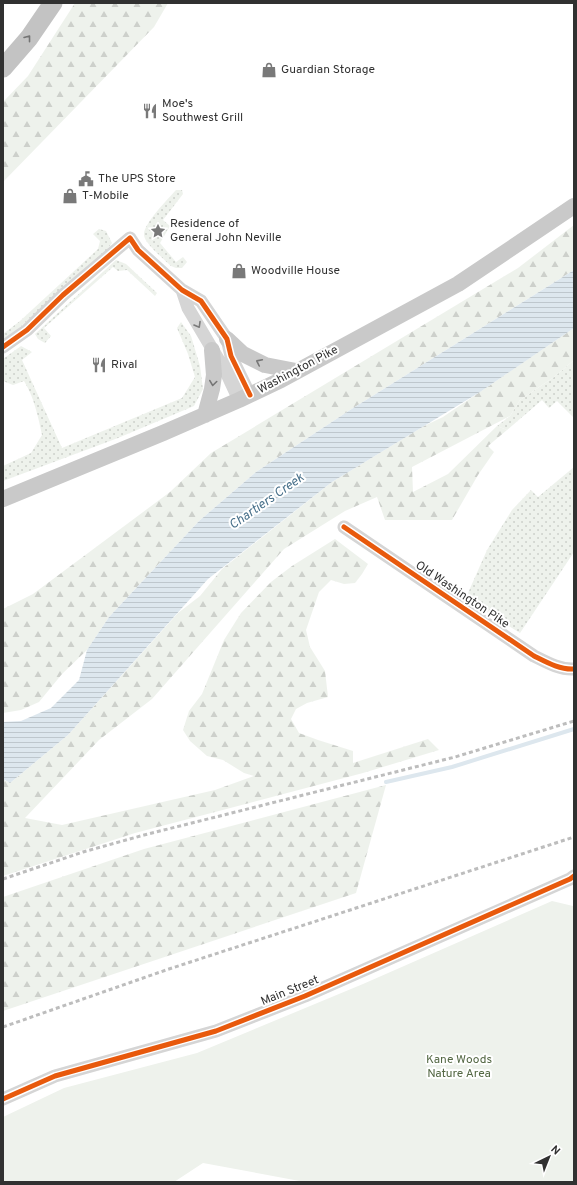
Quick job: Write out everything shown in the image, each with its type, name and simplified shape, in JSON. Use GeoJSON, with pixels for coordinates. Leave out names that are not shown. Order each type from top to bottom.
{"type":"FeatureCollection","features":[{"type":"Feature","properties":{"kind":"highway"},"geometry":{"type":"LineString","coordinates":[[3,68],[29,38],[53,3]]}},
{"type":"Feature","properties":{"kind":"main road","name":"Washington Pike"},"geometry":{"type":"LineString","coordinates":[[3,499],[244,398],[458,284],[574,206]]}},
{"type":"Feature","properties":{"kind":"main road"},"geometry":{"type":"LineString","coordinates":[[227,339],[243,354],[265,365],[296,371]]}},
{"type":"Feature","properties":{"kind":"main road"},"geometry":{"type":"LineString","coordinates":[[205,415],[214,375],[212,350]]}},
{"type":"Feature","properties":{"kind":"street"},"geometry":{"type":"LineString","coordinates":[[3,348],[27,330],[63,295],[130,238],[138,250],[182,290],[201,301],[218,324],[227,339],[244,398]]}},
{"type":"Feature","properties":{"kind":"street"},"geometry":{"type":"LineString","coordinates":[[182,290],[188,308],[212,350],[244,398]]}},
{"type":"Feature","properties":{"kind":"street","name":"Old Washington Pike"},"geometry":{"type":"LineString","coordinates":[[344,527],[534,656],[567,670],[574,669]]}},
{"type":"Feature","properties":{"kind":"street","name":"Main Street"},"geometry":{"type":"LineString","coordinates":[[3,1099],[55,1076],[216,1030],[298,999],[573,880]]}},
{"type":"Feature","properties":{"kind":"green space"},"geometry":{"type":"Polygon","coordinates":[[[75,3],[168,3],[154,27],[3,182],[3,102],[28,76],[75,3]]]}},
{"type":"Feature","properties":{"kind":"green space"},"geometry":{"type":"Polygon","coordinates":[[[176,190],[182,190],[183,194],[163,220],[170,226],[160,243],[176,262],[183,257],[187,262],[182,268],[171,266],[151,247],[144,235],[147,225],[162,205],[176,190]]]}},
{"type":"Feature","properties":{"kind":"green space"},"geometry":{"type":"Polygon","coordinates":[[[574,225],[574,270],[350,410],[256,472],[199,521],[109,617],[87,650],[62,674],[39,702],[21,710],[3,713],[3,609],[33,594],[170,492],[211,453],[518,268],[574,225]]]}},
{"type":"Feature","properties":{"kind":"green space"},"geometry":{"type":"Polygon","coordinates":[[[99,229],[106,231],[112,243],[106,251],[3,342],[3,334],[20,321],[98,249],[100,241],[93,234],[99,229]]]}},
{"type":"Feature","properties":{"kind":"green space"},"geometry":{"type":"Polygon","coordinates":[[[116,260],[126,264],[157,293],[155,296],[127,270],[118,271],[113,267],[44,328],[51,336],[45,343],[38,339],[35,334],[116,260]]]}},
{"type":"Feature","properties":{"kind":"green space"},"geometry":{"type":"Polygon","coordinates":[[[181,322],[191,336],[200,366],[203,389],[194,406],[118,438],[3,481],[3,466],[31,453],[42,435],[33,400],[24,381],[13,385],[3,381],[3,359],[21,346],[32,352],[22,360],[62,448],[182,398],[195,377],[188,354],[177,328],[181,322]]]}},
{"type":"Feature","properties":{"kind":"green space"},"geometry":{"type":"Polygon","coordinates":[[[574,328],[574,360],[554,377],[520,400],[510,416],[412,467],[413,492],[448,474],[497,426],[507,430],[488,446],[494,452],[478,475],[452,520],[385,520],[377,497],[345,511],[284,549],[152,699],[99,740],[25,818],[62,825],[215,790],[254,776],[244,773],[223,760],[207,756],[190,741],[183,730],[189,711],[202,694],[224,640],[241,613],[271,582],[292,566],[335,539],[368,564],[355,583],[344,584],[331,580],[319,592],[306,630],[310,647],[325,671],[328,697],[307,703],[296,709],[291,719],[299,733],[353,751],[353,763],[428,739],[439,750],[363,773],[135,833],[3,876],[4,780],[10,783],[68,735],[178,613],[200,596],[222,569],[332,482],[424,426],[443,417],[574,328]]]}},
{"type":"Feature","properties":{"kind":"green space"},"geometry":{"type":"Polygon","coordinates":[[[574,360],[574,418],[557,401],[549,408],[542,400],[507,430],[497,426],[510,416],[520,400],[554,377],[574,360]]]}},
{"type":"Feature","properties":{"kind":"green space"},"geometry":{"type":"Polygon","coordinates":[[[574,467],[574,552],[520,633],[477,606],[468,593],[487,550],[512,510],[531,490],[538,497],[574,467]]]}},
{"type":"Feature","properties":{"kind":"green space"},"geometry":{"type":"Polygon","coordinates":[[[386,785],[356,893],[3,1011],[3,897],[144,849],[386,785]]]}},
{"type":"Feature","properties":{"kind":"green space","name":"Kane Woods Nature Area"},"geometry":{"type":"Polygon","coordinates":[[[552,901],[573,906],[574,908],[574,1182],[305,1182],[203,1163],[174,1182],[3,1182],[3,1117],[64,1088],[197,1053],[363,984],[552,901]]]}},
{"type":"Feature","properties":{"kind":"water","name":"Chartiers Creek"},"geometry":{"type":"Polygon","coordinates":[[[574,270],[574,328],[480,392],[332,482],[208,579],[68,735],[10,783],[5,780],[3,782],[3,722],[21,721],[51,708],[79,680],[87,650],[109,617],[199,521],[256,472],[350,410],[574,270]]]}},
{"type":"Feature","properties":{"kind":"waterway"},"geometry":{"type":"LineString","coordinates":[[386,782],[452,767],[574,729]]}},
{"type":"Feature","properties":{"kind":"railway"},"geometry":{"type":"LineString","coordinates":[[3,879],[83,852],[144,835],[455,757],[574,721]]}},
{"type":"Feature","properties":{"kind":"railway"},"geometry":{"type":"LineString","coordinates":[[3,1027],[166,970],[574,837]]}},
{"type":"Feature","properties":{"kind":"cycle path"},"geometry":{"type":"LineString","coordinates":[[3,347],[27,330],[63,295],[130,238],[138,250],[182,290],[201,301],[227,339],[231,356],[250,395]]}},
{"type":"Feature","properties":{"kind":"cycle path"},"geometry":{"type":"LineString","coordinates":[[344,527],[534,656],[558,667],[574,669]]}},
{"type":"Feature","properties":{"kind":"cycle path"},"geometry":{"type":"LineString","coordinates":[[3,1099],[55,1076],[216,1031],[305,996],[574,876]]}},
{"type":"Feature","properties":{"kind":"place","name":"Guardian Storage"},"geometry":{"type":"Point","coordinates":[269,70]}},
{"type":"Feature","properties":{"kind":"place","name":"Moe's Southwest Grill"},"geometry":{"type":"Point","coordinates":[150,111]}},
{"type":"Feature","properties":{"kind":"place","name":"The UPS Store"},"geometry":{"type":"Point","coordinates":[86,179]}},
{"type":"Feature","properties":{"kind":"place","name":"T-Mobile"},"geometry":{"type":"Point","coordinates":[70,196]}},
{"type":"Feature","properties":{"kind":"place","name":"Residence of General John Neville"},"geometry":{"type":"Point","coordinates":[158,231]}},
{"type":"Feature","properties":{"kind":"place","name":"Woodville House"},"geometry":{"type":"Point","coordinates":[239,271]}},
{"type":"Feature","properties":{"kind":"place","name":"Rival"},"geometry":{"type":"Point","coordinates":[99,365]}}]}
